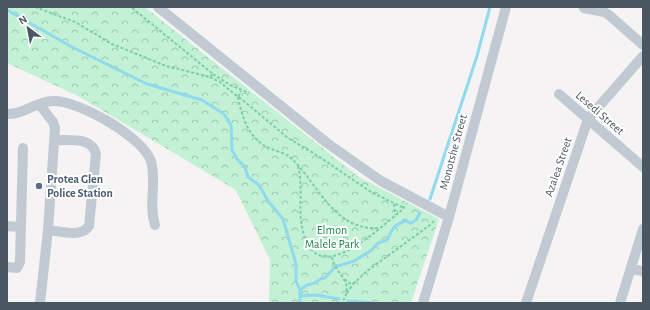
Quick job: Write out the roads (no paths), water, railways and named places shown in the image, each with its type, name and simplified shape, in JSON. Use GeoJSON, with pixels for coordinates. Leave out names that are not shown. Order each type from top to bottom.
{"type":"FeatureCollection","features":[{"type":"Feature","properties":{"kind":"street"},"geometry":{"type":"LineString","coordinates":[[158,7],[327,143],[381,181],[445,215]]}},
{"type":"Feature","properties":{"kind":"street","name":"Monotshe Street"},"geometry":{"type":"LineString","coordinates":[[423,303],[445,215],[506,7]]}},
{"type":"Feature","properties":{"kind":"street"},"geometry":{"type":"LineString","coordinates":[[584,8],[604,12],[609,15],[643,45]]}},
{"type":"Feature","properties":{"kind":"street","name":"Azalea Street"},"geometry":{"type":"LineString","coordinates":[[526,303],[588,119],[643,56]]}},
{"type":"Feature","properties":{"kind":"street","name":"Lesedi Street"},"geometry":{"type":"LineString","coordinates":[[559,94],[643,167]]}},
{"type":"Feature","properties":{"kind":"street"},"geometry":{"type":"LineString","coordinates":[[7,114],[20,113],[39,104],[53,101],[73,105],[107,122],[135,139],[144,149],[151,163],[152,210],[155,225]]}},
{"type":"Feature","properties":{"kind":"street"},"geometry":{"type":"LineString","coordinates":[[39,104],[53,122],[54,140],[48,230],[40,303]]}},
{"type":"Feature","properties":{"kind":"street"},"geometry":{"type":"LineString","coordinates":[[48,230],[79,232],[86,230],[89,226],[96,154],[92,146],[85,142],[54,140]]}},
{"type":"Feature","properties":{"kind":"street"},"geometry":{"type":"LineString","coordinates":[[7,267],[14,268],[19,266],[23,148]]}},
{"type":"Feature","properties":{"kind":"street"},"geometry":{"type":"LineString","coordinates":[[7,226],[20,227]]}},
{"type":"Feature","properties":{"kind":"street"},"geometry":{"type":"LineString","coordinates":[[620,303],[643,229]]}},
{"type":"Feature","properties":{"kind":"street"},"geometry":{"type":"LineString","coordinates":[[631,269],[643,271]]}},
{"type":"Feature","properties":{"kind":"waterway"},"geometry":{"type":"LineString","coordinates":[[430,199],[477,56],[490,7]]}},
{"type":"Feature","properties":{"kind":"waterway"},"geometry":{"type":"LineString","coordinates":[[7,10],[72,47],[147,84],[202,100],[224,114],[231,125],[232,150],[237,159],[245,167],[248,177],[259,185],[268,201],[283,219],[296,264],[296,281],[300,290],[300,303]]}},
{"type":"Feature","properties":{"kind":"waterway"},"geometry":{"type":"LineString","coordinates":[[300,290],[307,285],[325,278],[335,267],[354,261],[372,250],[378,243],[387,240],[395,227],[400,223],[405,221],[411,223],[416,220],[420,213]]}},
{"type":"Feature","properties":{"kind":"waterway"},"geometry":{"type":"LineString","coordinates":[[300,296],[316,295],[339,299]]}},
{"type":"Feature","properties":{"kind":"waterway"},"geometry":{"type":"LineString","coordinates":[[348,301],[374,303]]}},
{"type":"Feature","properties":{"kind":"place","name":"Protea Glen Police Station"},"geometry":{"type":"Point","coordinates":[39,186]}},
{"type":"Feature","properties":{"kind":"park label","name":"Elmon Malele Park"},"geometry":{"type":"Point","coordinates":[332,237]}}]}
